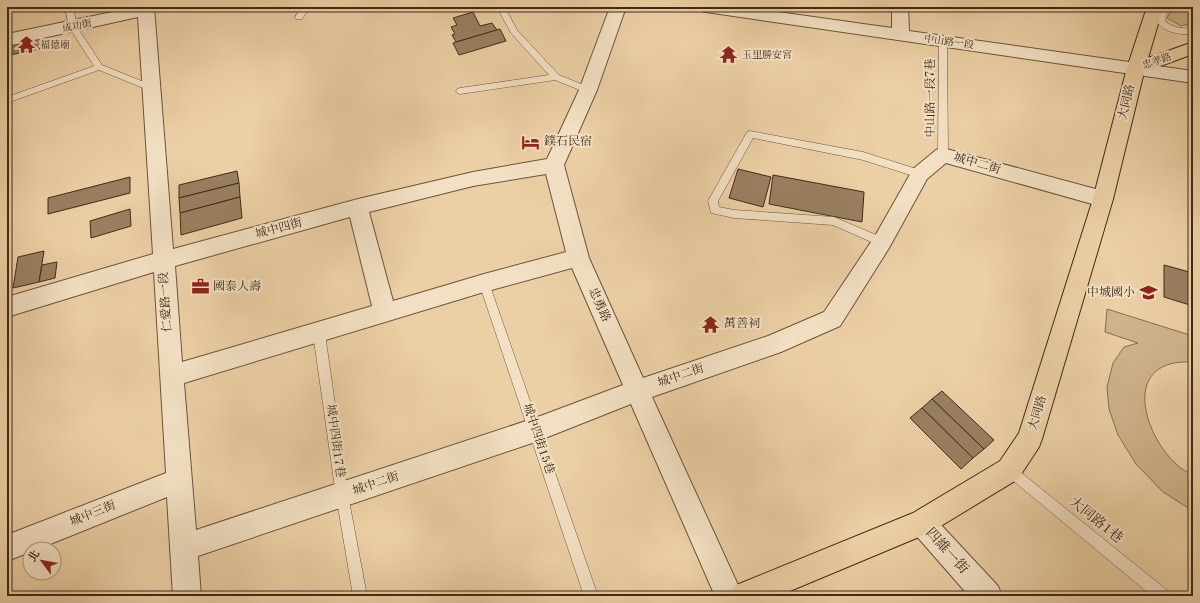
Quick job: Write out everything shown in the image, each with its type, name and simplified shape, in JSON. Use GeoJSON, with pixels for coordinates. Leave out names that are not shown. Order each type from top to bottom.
{"type":"FeatureCollection","features":[{"type":"Feature","properties":{"kind":"main road","name":"忠孝路"},"geometry":{"type":"LineString","coordinates":[[1136,68],[1155,7]]}},
{"type":"Feature","properties":{"kind":"main road","name":"忠孝路"},"geometry":{"type":"LineString","coordinates":[[1136,68],[1193,48]]}},
{"type":"Feature","properties":{"kind":"main road","name":"大同路"},"geometry":{"type":"LineString","coordinates":[[744,596],[922,523],[1009,470],[1030,439],[1103,199],[1136,68]]}},
{"type":"Feature","properties":{"kind":"street"},"geometry":{"type":"LineString","coordinates":[[554,166],[588,90],[618,7]]}},
{"type":"Feature","properties":{"kind":"street","name":"中山路一段"},"geometry":{"type":"LineString","coordinates":[[706,7],[1193,77]]}},
{"type":"Feature","properties":{"kind":"street"},"geometry":{"type":"LineString","coordinates":[[900,7],[901,36]]}},
{"type":"Feature","properties":{"kind":"street","name":"成功街"},"geometry":{"type":"LineString","coordinates":[[7,40],[73,27],[146,8]]}},
{"type":"Feature","properties":{"kind":"street","name":"仁愛路一段"},"geometry":{"type":"LineString","coordinates":[[146,8],[187,596]]}},
{"type":"Feature","properties":{"kind":"street","name":"城中二街"},"geometry":{"type":"LineString","coordinates":[[183,548],[535,430],[636,391],[772,345],[832,319],[882,242],[920,174],[943,155],[1103,199]]}},
{"type":"Feature","properties":{"kind":"street","name":"城中四街"},"geometry":{"type":"LineString","coordinates":[[7,306],[163,260],[358,207],[473,179],[554,166]]}},
{"type":"Feature","properties":{"kind":"street","name":"忠勇路"},"geometry":{"type":"LineString","coordinates":[[554,166],[578,258],[636,391],[729,596]]}},
{"type":"Feature","properties":{"kind":"street"},"geometry":{"type":"LineString","coordinates":[[358,207],[385,313]]}},
{"type":"Feature","properties":{"kind":"street"},"geometry":{"type":"LineString","coordinates":[[171,376],[319,334],[484,283],[578,258]]}},
{"type":"Feature","properties":{"kind":"street","name":"城中三街"},"geometry":{"type":"LineString","coordinates":[[7,548],[179,480]]}},
{"type":"Feature","properties":{"kind":"street","name":"四維一街"},"geometry":{"type":"LineString","coordinates":[[922,523],[988,596]]}},
{"type":"Feature","properties":{"kind":"lane"},"geometry":{"type":"LineString","coordinates":[[69,7],[73,27],[99,66],[151,88]]}},
{"type":"Feature","properties":{"kind":"lane"},"geometry":{"type":"LineString","coordinates":[[299,17],[306,7]]}},
{"type":"Feature","properties":{"kind":"lane"},"geometry":{"type":"LineString","coordinates":[[503,7],[502,11],[514,31],[556,77],[588,90]]}},
{"type":"Feature","properties":{"kind":"lane"},"geometry":{"type":"LineString","coordinates":[[1164,7],[1162,22],[1166,27],[1181,32],[1193,32]]}},
{"type":"Feature","properties":{"kind":"lane","name":"中山路一段7巷"},"geometry":{"type":"LineString","coordinates":[[943,41],[943,155]]}},
{"type":"Feature","properties":{"kind":"lane"},"geometry":{"type":"LineString","coordinates":[[7,100],[99,66]]}},
{"type":"Feature","properties":{"kind":"lane"},"geometry":{"type":"LineString","coordinates":[[460,91],[556,77]]}},
{"type":"Feature","properties":{"kind":"lane"},"geometry":{"type":"LineString","coordinates":[[882,242],[834,222],[734,214],[715,210],[713,201],[750,134],[863,156],[920,174]]}},
{"type":"Feature","properties":{"kind":"lane","name":"城中四街15巷"},"geometry":{"type":"LineString","coordinates":[[484,283],[591,596]]}},
{"type":"Feature","properties":{"kind":"lane","name":"城中四街17巷"},"geometry":{"type":"LineString","coordinates":[[319,334],[342,495],[360,596]]}},
{"type":"Feature","properties":{"kind":"lane","name":"大同路1巷"},"geometry":{"type":"LineString","coordinates":[[1009,470],[1163,596]]}},
{"type":"Feature","properties":{"kind":"shaded area"},"geometry":{"type":"Polygon","coordinates":[[[1173,7],[1193,7],[1193,23],[1181,26],[1167,18],[1173,7]]]}},
{"type":"Feature","properties":{"kind":"shaded area"},"geometry":{"type":"Polygon","coordinates":[[[1107,309],[1193,336],[1193,362],[1170,364],[1155,372],[1147,384],[1145,400],[1148,417],[1155,435],[1165,451],[1179,466],[1193,475],[1193,511],[1163,492],[1136,464],[1118,435],[1109,409],[1107,387],[1113,363],[1124,347],[1138,343],[1105,332],[1107,309]]]}},
{"type":"Feature","properties":{"kind":"building"},"geometry":{"type":"Polygon","coordinates":[[[473,12],[480,26],[492,23],[497,30],[456,42],[452,35],[455,34],[451,27],[457,25],[453,18],[473,12]]]}},
{"type":"Feature","properties":{"kind":"building"},"geometry":{"type":"Polygon","coordinates":[[[500,29],[506,41],[459,55],[453,43],[500,29]]]}},
{"type":"Feature","properties":{"kind":"building","name":"福德廟"},"geometry":{"type":"Polygon","coordinates":[[[44,35],[43,48],[10,55],[11,42],[44,35]]]}},
{"type":"Feature","properties":{"kind":"building"},"geometry":{"type":"Polygon","coordinates":[[[738,169],[771,177],[763,207],[729,198],[738,169]]]}},
{"type":"Feature","properties":{"kind":"building"},"geometry":{"type":"Polygon","coordinates":[[[237,171],[239,183],[179,198],[179,185],[237,171]]]}},
{"type":"Feature","properties":{"kind":"building"},"geometry":{"type":"Polygon","coordinates":[[[773,175],[864,192],[862,222],[769,204],[773,175]]]}},
{"type":"Feature","properties":{"kind":"building"},"geometry":{"type":"Polygon","coordinates":[[[130,177],[130,193],[48,214],[48,198],[130,177]]]}},
{"type":"Feature","properties":{"kind":"building"},"geometry":{"type":"Polygon","coordinates":[[[239,183],[240,197],[180,213],[179,198],[239,183]]]}},
{"type":"Feature","properties":{"kind":"building"},"geometry":{"type":"Polygon","coordinates":[[[240,197],[242,218],[181,235],[180,213],[240,197]]]}},
{"type":"Feature","properties":{"kind":"building"},"geometry":{"type":"Polygon","coordinates":[[[130,209],[131,226],[91,238],[90,221],[130,209]]]}},
{"type":"Feature","properties":{"kind":"building"},"geometry":{"type":"Polygon","coordinates":[[[44,251],[39,282],[13,288],[18,257],[44,251]]]}},
{"type":"Feature","properties":{"kind":"building"},"geometry":{"type":"Polygon","coordinates":[[[57,262],[55,278],[39,282],[42,265],[57,262]]]}},
{"type":"Feature","properties":{"kind":"building"},"geometry":{"type":"Polygon","coordinates":[[[1164,265],[1193,273],[1193,306],[1164,297],[1164,265]]]}},
{"type":"Feature","properties":{"kind":"building"},"geometry":{"type":"Polygon","coordinates":[[[942,391],[994,440],[984,449],[932,399],[942,391]]]}},
{"type":"Feature","properties":{"kind":"building"},"geometry":{"type":"Polygon","coordinates":[[[932,399],[984,449],[973,458],[922,408],[932,399]]]}},
{"type":"Feature","properties":{"kind":"building"},"geometry":{"type":"Polygon","coordinates":[[[922,408],[973,458],[961,469],[910,418],[922,408]]]}},
{"type":"Feature","properties":{"kind":"place","name":"福德廟"},"geometry":{"type":"Point","coordinates":[27,45]}},
{"type":"Feature","properties":{"kind":"place","name":"玉里勝安宮"},"geometry":{"type":"Point","coordinates":[729,55]}},
{"type":"Feature","properties":{"kind":"place","name":"鏷石民宿"},"geometry":{"type":"Point","coordinates":[531,142]}},
{"type":"Feature","properties":{"kind":"place","name":"國泰人壽"},"geometry":{"type":"Point","coordinates":[200,287]}},
{"type":"Feature","properties":{"kind":"place","name":"中城國小"},"geometry":{"type":"Point","coordinates":[1148,293]}},
{"type":"Feature","properties":{"kind":"place","name":"萬善祠"},"geometry":{"type":"Point","coordinates":[711,324]}}]}
